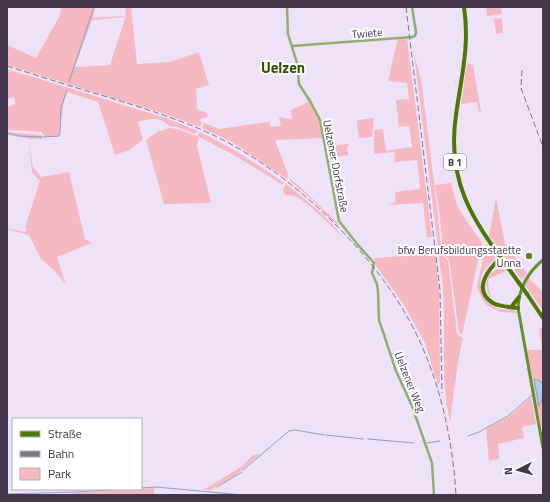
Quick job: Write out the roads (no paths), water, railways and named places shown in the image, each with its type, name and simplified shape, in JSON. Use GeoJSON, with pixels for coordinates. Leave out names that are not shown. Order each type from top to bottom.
{"type":"FeatureCollection","features":[{"type":"Feature","properties":{"kind":"main road","name":"B 1"},"geometry":{"type":"LineString","coordinates":[[464,7],[466,46],[454,134],[455,165],[463,195],[472,214],[543,318]]}},
{"type":"Feature","properties":{"kind":"main road"},"geometry":{"type":"LineString","coordinates":[[502,260],[490,268],[485,275],[483,281],[485,293],[494,304],[518,307]]}},
{"type":"Feature","properties":{"kind":"main road"},"geometry":{"type":"LineString","coordinates":[[543,260],[528,276],[522,288],[518,307],[543,448]]}},
{"type":"Feature","properties":{"kind":"main road"},"geometry":{"type":"LineString","coordinates":[[512,306],[520,297]]}},
{"type":"Feature","properties":{"kind":"main road"},"geometry":{"type":"LineString","coordinates":[[504,306],[518,307]]}},
{"type":"Feature","properties":{"kind":"street","name":"Uelzener Dorfstraße"},"geometry":{"type":"LineString","coordinates":[[287,7],[287,27],[291,46],[297,63],[300,86],[314,108],[322,126],[339,221],[373,261],[374,264],[372,274]]}},
{"type":"Feature","properties":{"kind":"street","name":"Twiete"},"geometry":{"type":"LineString","coordinates":[[291,46],[412,37],[415,36],[416,32],[412,7]]}},
{"type":"Feature","properties":{"kind":"street","name":"Uelzener Weg"},"geometry":{"type":"LineString","coordinates":[[372,274],[376,282],[378,292],[378,314],[381,325],[396,371],[414,412],[432,463],[434,495]]}},
{"type":"Feature","properties":{"kind":"water"},"geometry":{"type":"Polygon","coordinates":[[[534,379],[540,381],[543,385],[542,400],[539,406],[534,379]]]}},
{"type":"Feature","properties":{"kind":"waterway"},"geometry":{"type":"LineString","coordinates":[[69,82],[94,7]]}},
{"type":"Feature","properties":{"kind":"waterway"},"geometry":{"type":"LineString","coordinates":[[44,137],[59,136],[61,108],[67,90]]}},
{"type":"Feature","properties":{"kind":"waterway"},"geometry":{"type":"LineString","coordinates":[[7,133],[19,136],[43,137]]}},
{"type":"Feature","properties":{"kind":"waterway"},"geometry":{"type":"LineString","coordinates":[[468,436],[479,432],[508,416],[532,395]]}},
{"type":"Feature","properties":{"kind":"waterway"},"geometry":{"type":"LineString","coordinates":[[243,470],[289,431],[295,430],[324,435]]}},
{"type":"Feature","properties":{"kind":"waterway"},"geometry":{"type":"LineString","coordinates":[[326,435],[363,439]]}},
{"type":"Feature","properties":{"kind":"waterway"},"geometry":{"type":"LineString","coordinates":[[368,439],[414,443]]}},
{"type":"Feature","properties":{"kind":"waterway"},"geometry":{"type":"LineString","coordinates":[[427,443],[440,441]]}},
{"type":"Feature","properties":{"kind":"waterway"},"geometry":{"type":"LineString","coordinates":[[217,487],[242,472]]}},
{"type":"Feature","properties":{"kind":"waterway"},"geometry":{"type":"LineString","coordinates":[[142,488],[156,487],[243,495]]}},
{"type":"Feature","properties":{"kind":"waterway"},"geometry":{"type":"LineString","coordinates":[[7,494],[109,490]]}},
{"type":"Feature","properties":{"kind":"railway"},"geometry":{"type":"LineString","coordinates":[[406,7],[440,290],[442,393]]}},
{"type":"Feature","properties":{"kind":"railway"},"geometry":{"type":"LineString","coordinates":[[7,66],[181,121],[221,139],[251,156],[280,176],[337,226],[363,254],[386,284],[406,314],[421,344],[441,399],[452,456],[456,495]]}},
{"type":"Feature","properties":{"kind":"railway"},"geometry":{"type":"LineString","coordinates":[[522,70],[521,88],[543,147]]}},
{"type":"Feature","properties":{"kind":"place","name":"bfw Berufsbildungsstaette Unna"},"geometry":{"type":"Point","coordinates":[529,256]}},
{"type":"Feature","properties":{"kind":"district","name":"Uelzen"},"geometry":{"type":"Point","coordinates":[283,68]}}]}
